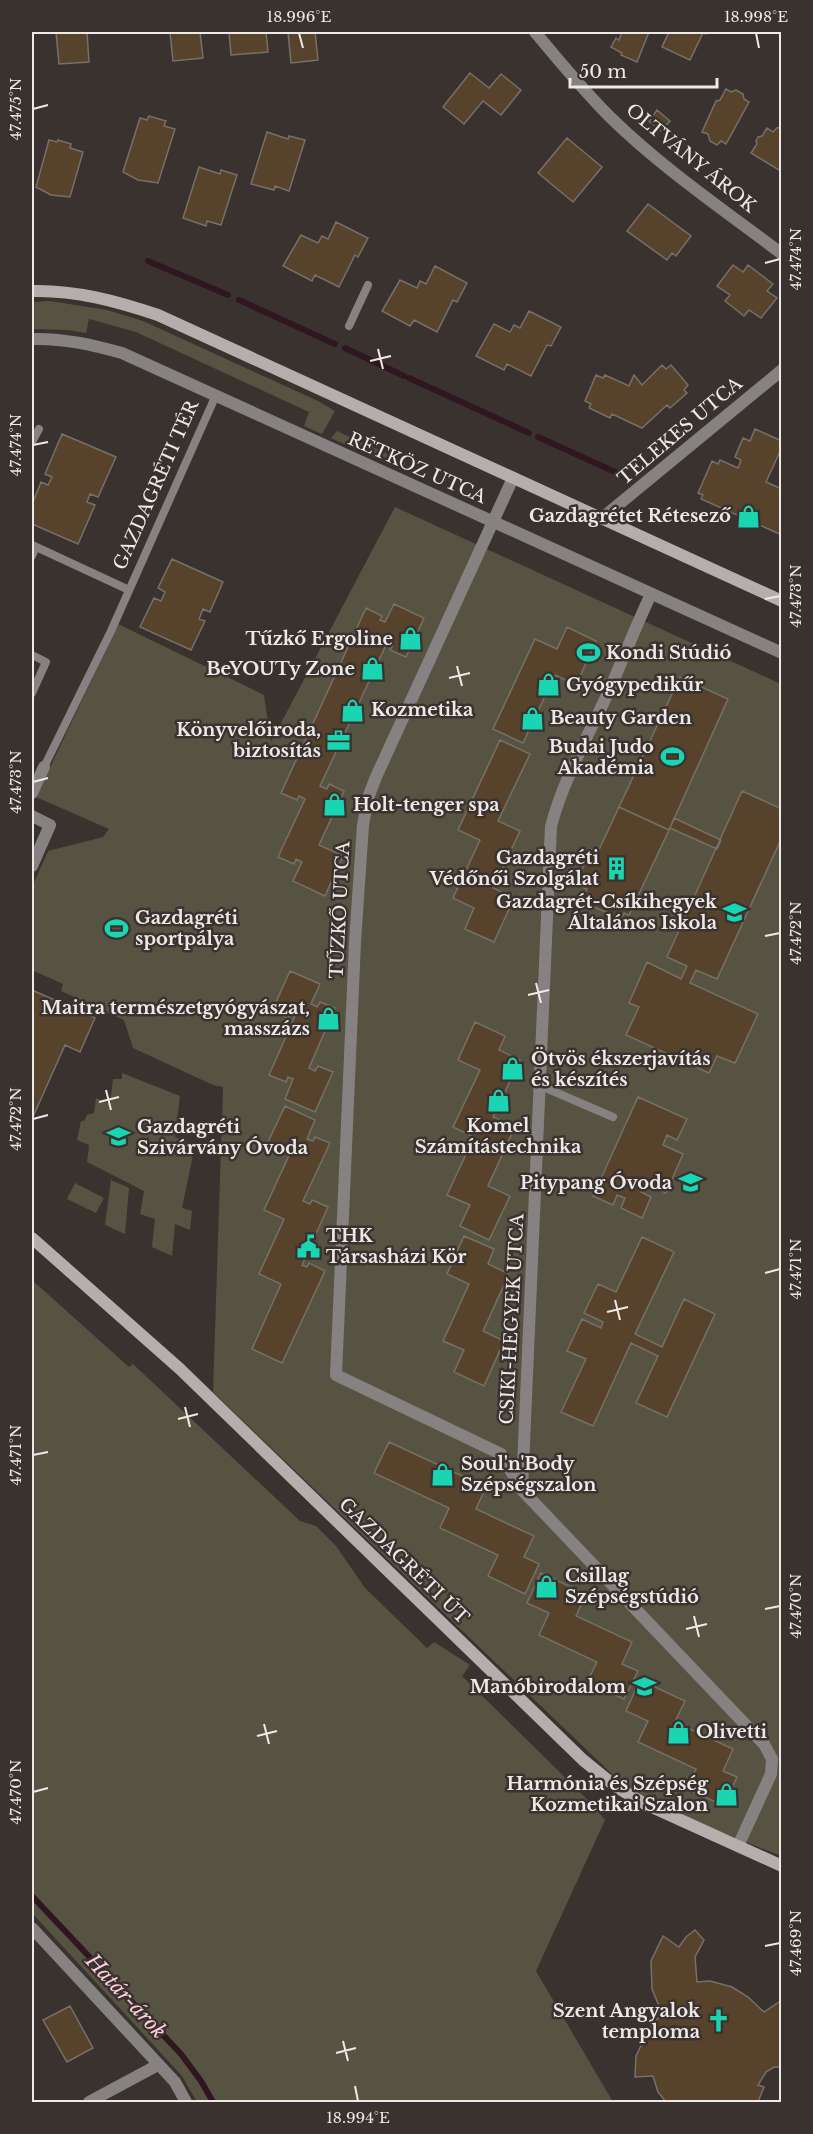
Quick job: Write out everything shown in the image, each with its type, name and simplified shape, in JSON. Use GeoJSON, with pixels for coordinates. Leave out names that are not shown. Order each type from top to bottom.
{"type":"FeatureCollection","features":[{"type":"Feature","properties":{"kind":"street","name":"OLTVÁNY ÁROK"},"geometry":{"type":"LineString","coordinates":[[535,32],[611,118],[666,165],[782,254]]}},
{"type":"Feature","properties":{"kind":"street","name":"RÉTKÖZ UTCA"},"geometry":{"type":"LineString","coordinates":[[32,291],[106,299],[158,315],[782,601]]}},
{"type":"Feature","properties":{"kind":"street","name":"RÉTKÖZ UTCA"},"geometry":{"type":"LineString","coordinates":[[32,339],[75,342],[122,353],[782,654]]}},
{"type":"Feature","properties":{"kind":"street","name":"TELEKES UTCA"},"geometry":{"type":"LineString","coordinates":[[601,519],[782,370]]}},
{"type":"Feature","properties":{"kind":"street","name":"TŰZKŐ UTCA"},"geometry":{"type":"LineString","coordinates":[[336,1376],[355,946],[363,825],[368,798],[513,478]]}},
{"type":"Feature","properties":{"kind":"street","name":"CSIKI-HEGYEK UTCA"},"geometry":{"type":"LineString","coordinates":[[522,1490],[551,826],[558,799],[569,772],[609,691],[651,594]]}},
{"type":"Feature","properties":{"kind":"street","name":"GAZDAGRÉTI TÉR"},"geometry":{"type":"LineString","coordinates":[[32,793],[44,766]]}},
{"type":"Feature","properties":{"kind":"street"},"geometry":{"type":"LineString","coordinates":[[32,816],[50,825],[32,866]]}},
{"type":"Feature","properties":{"kind":"street","name":"GAZDAGRÉTI ÚT"},"geometry":{"type":"LineString","coordinates":[[32,1238],[180,1369],[582,1761],[615,1786],[643,1803],[782,1866]]}},
{"type":"Feature","properties":{"kind":"street","name":"CSIKI-HEGYEK UTCA"},"geometry":{"type":"LineString","coordinates":[[336,1376],[501,1454],[522,1490],[769,1751],[773,1766],[771,1774],[738,1846]]}},
{"type":"Feature","properties":{"kind":"street"},"geometry":{"type":"LineString","coordinates":[[32,1928],[175,2082],[186,2103]]}},
{"type":"Feature","properties":{"kind":"street"},"geometry":{"type":"LineString","coordinates":[[89,2103],[158,2065]]}},
{"type":"Feature","properties":{"kind":"lane"},"geometry":{"type":"LineString","coordinates":[[349,326],[368,285]]}},
{"type":"Feature","properties":{"kind":"lane","name":"GAZDAGRÉTI TÉR"},"geometry":{"type":"LineString","coordinates":[[44,766],[111,631],[216,395]]}},
{"type":"Feature","properties":{"kind":"lane"},"geometry":{"type":"LineString","coordinates":[[32,442],[39,429]]}},
{"type":"Feature","properties":{"kind":"lane","name":"GAZDAGRÉTI TÉR"},"geometry":{"type":"LineString","coordinates":[[32,556],[34,546],[129,590]]}},
{"type":"Feature","properties":{"kind":"lane"},"geometry":{"type":"LineString","coordinates":[[32,655],[46,662],[32,693]]}},
{"type":"Feature","properties":{"kind":"lane"},"geometry":{"type":"LineString","coordinates":[[541,1086],[613,1117]]}},
{"type":"Feature","properties":{"kind":"shaded area"},"geometry":{"type":"Polygon","coordinates":[[[50,301],[107,310],[143,321],[318,401],[335,411],[322,434],[304,426],[309,412],[136,332],[89,319],[86,333],[32,329],[32,302],[50,301]]]}},
{"type":"Feature","properties":{"kind":"shaded area"},"geometry":{"type":"Polygon","coordinates":[[[337,431],[405,462],[406,472],[331,438],[337,431]]]}},
{"type":"Feature","properties":{"kind":"shaded area"},"geometry":{"type":"Polygon","coordinates":[[[395,507],[781,684],[781,1856],[637,1798],[213,1392],[223,1087],[213,1085],[133,1048],[124,1020],[61,991],[63,984],[32,970],[32,887],[48,851],[103,837],[109,829],[36,797],[118,624],[264,695],[271,742],[395,507]]]}},
{"type":"Feature","properties":{"kind":"shaded area"},"geometry":{"type":"Polygon","coordinates":[[[122,1073],[180,1096],[175,1137],[195,1145],[182,1208],[192,1211],[190,1230],[175,1224],[172,1256],[152,1247],[155,1219],[140,1214],[144,1191],[87,1162],[89,1145],[77,1140],[81,1121],[84,1121],[87,1115],[94,1113],[96,1098],[110,1104],[113,1079],[122,1079],[122,1073]]]}},
{"type":"Feature","properties":{"kind":"shaded area"},"geometry":{"type":"Polygon","coordinates":[[[111,1180],[129,1188],[125,1234],[105,1225],[111,1180]]]}},
{"type":"Feature","properties":{"kind":"shaded area"},"geometry":{"type":"Polygon","coordinates":[[[75,1183],[104,1198],[96,1213],[67,1199],[75,1183]]]}},
{"type":"Feature","properties":{"kind":"shaded area"},"geometry":{"type":"Polygon","coordinates":[[[32,1280],[129,1367],[133,1364],[300,1521],[316,1526],[336,1546],[365,1588],[427,1648],[434,1642],[470,1665],[462,1676],[584,1796],[605,1820],[536,1971],[613,2102],[197,2102],[182,2076],[32,1913],[32,1280]]]}},
{"type":"Feature","properties":{"kind":"building"},"geometry":{"type":"Polygon","coordinates":[[[56,32],[87,32],[89,62],[59,64],[56,32]]]}},
{"type":"Feature","properties":{"kind":"building"},"geometry":{"type":"Polygon","coordinates":[[[170,32],[200,32],[203,58],[173,61],[170,32]]]}},
{"type":"Feature","properties":{"kind":"building"},"geometry":{"type":"Polygon","coordinates":[[[229,32],[266,32],[268,52],[231,55],[229,32]]]}},
{"type":"Feature","properties":{"kind":"building"},"geometry":{"type":"Polygon","coordinates":[[[288,32],[315,32],[318,60],[291,63],[288,32]]]}},
{"type":"Feature","properties":{"kind":"building"},"geometry":{"type":"Polygon","coordinates":[[[622,32],[649,32],[637,62],[621,55],[622,53],[611,47],[616,38],[619,40],[622,32]]]}},
{"type":"Feature","properties":{"kind":"building"},"geometry":{"type":"Polygon","coordinates":[[[669,32],[708,32],[703,33],[690,60],[662,47],[669,32]]]}},
{"type":"Feature","properties":{"kind":"building"},"geometry":{"type":"Polygon","coordinates":[[[470,73],[489,88],[501,74],[521,90],[501,115],[483,101],[464,124],[443,107],[470,73]]]}},
{"type":"Feature","properties":{"kind":"building"},"geometry":{"type":"Polygon","coordinates":[[[726,89],[731,92],[736,90],[743,94],[744,99],[749,102],[726,144],[721,141],[717,145],[710,141],[708,134],[702,132],[716,101],[720,100],[726,89]]]}},
{"type":"Feature","properties":{"kind":"building"},"geometry":{"type":"Polygon","coordinates":[[[657,110],[670,121],[661,131],[649,121],[657,110]]]}},
{"type":"Feature","properties":{"kind":"building"},"geometry":{"type":"Polygon","coordinates":[[[149,116],[166,121],[164,126],[175,129],[158,183],[138,180],[123,172],[140,118],[147,120],[149,116]]]}},
{"type":"Feature","properties":{"kind":"building"},"geometry":{"type":"Polygon","coordinates":[[[782,127],[782,172],[751,153],[757,144],[758,137],[762,136],[767,128],[773,132],[782,127]]]}},
{"type":"Feature","properties":{"kind":"building"},"geometry":{"type":"Polygon","coordinates":[[[267,132],[288,139],[289,136],[305,140],[289,191],[275,186],[274,190],[251,184],[267,132]]]}},
{"type":"Feature","properties":{"kind":"building"},"geometry":{"type":"Polygon","coordinates":[[[567,138],[602,167],[573,202],[538,173],[567,138]]]}},
{"type":"Feature","properties":{"kind":"building"},"geometry":{"type":"Polygon","coordinates":[[[49,140],[71,144],[70,148],[83,152],[70,197],[51,195],[36,187],[49,140]]]}},
{"type":"Feature","properties":{"kind":"building"},"geometry":{"type":"Polygon","coordinates":[[[199,167],[220,174],[221,170],[237,175],[221,225],[207,221],[206,226],[183,218],[199,167]]]}},
{"type":"Feature","properties":{"kind":"building"},"geometry":{"type":"Polygon","coordinates":[[[648,204],[691,236],[676,256],[672,253],[667,260],[627,231],[648,204]]]}},
{"type":"Feature","properties":{"kind":"building"},"geometry":{"type":"Polygon","coordinates":[[[336,222],[368,238],[358,257],[355,255],[339,287],[315,275],[312,281],[283,266],[301,235],[318,243],[322,236],[328,239],[336,222]]]}},
{"type":"Feature","properties":{"kind":"building"},"geometry":{"type":"Polygon","coordinates":[[[733,265],[743,272],[748,265],[773,284],[767,291],[777,298],[761,318],[749,310],[744,316],[725,301],[730,295],[717,286],[733,265]]]}},
{"type":"Feature","properties":{"kind":"building"},"geometry":{"type":"Polygon","coordinates":[[[435,266],[467,283],[457,302],[453,300],[437,332],[414,320],[410,326],[382,311],[400,280],[417,288],[420,281],[426,284],[435,266]]]}},
{"type":"Feature","properties":{"kind":"building"},"geometry":{"type":"Polygon","coordinates":[[[529,311],[561,327],[551,346],[547,345],[531,376],[507,364],[504,370],[476,356],[494,324],[510,332],[514,325],[520,328],[529,311]]]}},
{"type":"Feature","properties":{"kind":"building"},"geometry":{"type":"Polygon","coordinates":[[[662,365],[666,369],[671,365],[688,385],[684,390],[687,393],[670,408],[667,405],[642,428],[612,414],[610,418],[589,408],[591,404],[585,401],[596,375],[603,378],[605,375],[629,386],[634,375],[642,385],[662,365]]]}},
{"type":"Feature","properties":{"kind":"building"},"geometry":{"type":"Polygon","coordinates":[[[755,429],[782,441],[782,447],[766,482],[782,489],[782,535],[701,499],[703,495],[698,493],[712,461],[718,464],[720,460],[738,468],[741,460],[735,457],[743,438],[750,441],[755,429]]]}},
{"type":"Feature","properties":{"kind":"building"},"geometry":{"type":"Polygon","coordinates":[[[62,434],[116,457],[98,497],[90,494],[87,502],[95,505],[78,544],[32,524],[32,505],[41,482],[48,485],[52,477],[45,474],[62,434]]]}},
{"type":"Feature","properties":{"kind":"building"},"geometry":{"type":"Polygon","coordinates":[[[172,559],[223,582],[210,612],[203,609],[199,619],[205,621],[191,650],[140,627],[154,598],[161,601],[165,592],[158,588],[172,559]]]}},
{"type":"Feature","properties":{"kind":"building"},"geometry":{"type":"Polygon","coordinates":[[[394,604],[424,618],[406,657],[390,650],[393,645],[387,643],[320,786],[327,789],[329,784],[344,791],[319,845],[343,856],[325,896],[293,881],[302,862],[296,859],[294,864],[278,857],[305,799],[299,796],[297,800],[281,793],[366,608],[382,616],[380,620],[385,622],[394,604]]]}},
{"type":"Feature","properties":{"kind":"building"},"geometry":{"type":"Polygon","coordinates":[[[567,627],[596,641],[576,685],[555,675],[523,743],[493,729],[535,639],[557,649],[567,627]]]}},
{"type":"Feature","properties":{"kind":"building"},"geometry":{"type":"Polygon","coordinates":[[[680,677],[728,699],[669,830],[619,807],[680,677]]]}},
{"type":"Feature","properties":{"kind":"building"},"geometry":{"type":"Polygon","coordinates":[[[500,740],[530,754],[498,821],[520,831],[493,888],[514,898],[494,942],[465,929],[474,908],[453,898],[480,840],[458,830],[500,740]]]}},
{"type":"Feature","properties":{"kind":"building"},"geometry":{"type":"Polygon","coordinates":[[[742,791],[782,809],[782,837],[717,979],[696,970],[690,983],[758,1014],[735,1063],[717,1056],[709,1073],[626,1035],[639,1007],[629,1003],[647,962],[681,979],[687,966],[667,957],[742,791]]]}},
{"type":"Feature","properties":{"kind":"building","name":"Gazdagréti Védőnői Szolgálat"},"geometry":{"type":"Polygon","coordinates":[[[619,807],[669,830],[629,915],[624,913],[621,919],[581,901],[587,889],[575,884],[592,849],[598,852],[619,807]]]}},
{"type":"Feature","properties":{"kind":"building"},"geometry":{"type":"Polygon","coordinates":[[[674,818],[721,840],[717,849],[670,828],[674,818]]]}},
{"type":"Feature","properties":{"kind":"building"},"geometry":{"type":"Polygon","coordinates":[[[290,971],[320,984],[311,1004],[317,1007],[320,1002],[335,1008],[309,1068],[315,1071],[318,1066],[333,1072],[315,1112],[285,1099],[293,1079],[288,1077],[286,1082],[269,1075],[295,1016],[290,1014],[288,1018],[272,1011],[290,971]]]}},
{"type":"Feature","properties":{"kind":"building"},"geometry":{"type":"Polygon","coordinates":[[[32,990],[95,1018],[80,1052],[65,1045],[32,1119],[32,990]]]}},
{"type":"Feature","properties":{"kind":"building"},"geometry":{"type":"Polygon","coordinates":[[[475,1022],[505,1036],[499,1050],[520,1060],[493,1117],[515,1127],[488,1186],[510,1196],[489,1240],[460,1226],[470,1205],[447,1195],[474,1137],[453,1127],[480,1070],[458,1060],[475,1022]]]}},
{"type":"Feature","properties":{"kind":"building"},"geometry":{"type":"Polygon","coordinates":[[[638,1097],[687,1119],[677,1140],[667,1135],[663,1145],[683,1154],[666,1193],[645,1184],[641,1192],[651,1197],[642,1218],[621,1208],[625,1198],[617,1195],[613,1205],[593,1196],[638,1097]]]}},
{"type":"Feature","properties":{"kind":"building"},"geometry":{"type":"Polygon","coordinates":[[[285,1106],[315,1120],[307,1139],[313,1141],[315,1137],[330,1143],[303,1201],[310,1204],[312,1200],[328,1207],[302,1265],[307,1267],[309,1263],[325,1271],[282,1363],[252,1349],[281,1284],[259,1274],[284,1219],[264,1210],[291,1151],[285,1148],[283,1153],[266,1146],[285,1106]]]}},
{"type":"Feature","properties":{"kind":"building"},"geometry":{"type":"Polygon","coordinates":[[[464,1236],[494,1249],[488,1264],[509,1274],[483,1331],[504,1341],[484,1386],[454,1372],[464,1350],[443,1341],[469,1284],[447,1274],[464,1236]]]}},
{"type":"Feature","properties":{"kind":"building"},"geometry":{"type":"Polygon","coordinates":[[[642,1237],[674,1252],[635,1334],[662,1347],[684,1299],[715,1314],[667,1417],[636,1403],[658,1356],[631,1343],[593,1426],[561,1412],[586,1359],[567,1351],[582,1319],[601,1328],[603,1322],[584,1313],[598,1284],[616,1292],[642,1237]]]}},
{"type":"Feature","properties":{"kind":"building"},"geometry":{"type":"Polygon","coordinates":[[[389,1442],[486,1487],[476,1509],[534,1536],[524,1557],[539,1564],[525,1594],[488,1576],[498,1555],[440,1528],[449,1508],[374,1473],[389,1442]]]}},
{"type":"Feature","properties":{"kind":"building"},"geometry":{"type":"Polygon","coordinates":[[[541,1573],[586,1594],[576,1616],[632,1642],[622,1664],[638,1671],[624,1699],[587,1682],[597,1662],[539,1635],[549,1613],[527,1603],[541,1573]]]}},
{"type":"Feature","properties":{"kind":"building"},"geometry":{"type":"Polygon","coordinates":[[[640,1680],[685,1701],[675,1722],[733,1749],[723,1771],[737,1777],[724,1806],[687,1789],[696,1769],[638,1742],[648,1721],[626,1711],[640,1680]]]}},
{"type":"Feature","properties":{"kind":"building","name":"Szent Angyalok temploma"},"geometry":{"type":"Polygon","coordinates":[[[695,1930],[704,1940],[695,1957],[697,1982],[710,1981],[732,1987],[748,1997],[764,2012],[782,2000],[782,2067],[774,2067],[766,2072],[758,2085],[764,2087],[758,2102],[666,2102],[658,2092],[653,2076],[635,2077],[636,2056],[649,2029],[662,2013],[652,1989],[651,1961],[663,1936],[679,1947],[695,1930]]]}},
{"type":"Feature","properties":{"kind":"building"},"geometry":{"type":"Polygon","coordinates":[[[70,2006],[93,2048],[67,2062],[43,2020],[70,2006]]]}},
{"type":"Feature","properties":{"kind":"waterway"},"geometry":{"type":"LineString","coordinates":[[148,261],[228,295]]}},
{"type":"Feature","properties":{"kind":"waterway"},"geometry":{"type":"LineString","coordinates":[[239,300],[335,344]]}},
{"type":"Feature","properties":{"kind":"waterway"},"geometry":{"type":"LineString","coordinates":[[345,348],[404,376]]}},
{"type":"Feature","properties":{"kind":"waterway"},"geometry":{"type":"LineString","coordinates":[[409,378],[529,433]]}},
{"type":"Feature","properties":{"kind":"waterway"},"geometry":{"type":"LineString","coordinates":[[538,437],[624,476]]}},
{"type":"Feature","properties":{"kind":"waterway","name":"Határ-árok"},"geometry":{"type":"LineString","coordinates":[[32,1896],[181,2054],[213,2102]]}},
{"type":"Feature","properties":{"kind":"place","name":"Gazdagrétet Rétesező"},"geometry":{"type":"Point","coordinates":[749,516]}},
{"type":"Feature","properties":{"kind":"place","name":"Tűzkő Ergoline"},"geometry":{"type":"Point","coordinates":[411,639]}},
{"type":"Feature","properties":{"kind":"place","name":"Kondi Stúdió"},"geometry":{"type":"Point","coordinates":[588,653]}},
{"type":"Feature","properties":{"kind":"place","name":"BeYOUTy Zone"},"geometry":{"type":"Point","coordinates":[373,669]}},
{"type":"Feature","properties":{"kind":"place","name":"Gyógypedikűr"},"geometry":{"type":"Point","coordinates":[548,685]}},
{"type":"Feature","properties":{"kind":"place","name":"Kozmetika"},"geometry":{"type":"Point","coordinates":[353,710]}},
{"type":"Feature","properties":{"kind":"place","name":"Beauty Garden"},"geometry":{"type":"Point","coordinates":[532,718]}},
{"type":"Feature","properties":{"kind":"place","name":"Könyvelőiroda, biztosítás"},"geometry":{"type":"Point","coordinates":[339,740]}},
{"type":"Feature","properties":{"kind":"place","name":"Budai Judo Akadémia"},"geometry":{"type":"Point","coordinates":[672,757]}},
{"type":"Feature","properties":{"kind":"place","name":"Holt-tenger spa"},"geometry":{"type":"Point","coordinates":[335,805]}},
{"type":"Feature","properties":{"kind":"place","name":"Gazdagréti Védőnői Szolgálat"},"geometry":{"type":"Point","coordinates":[617,868]}},
{"type":"Feature","properties":{"kind":"place","name":"Gazdagrét-Csíkihegyek Általános Iskola"},"geometry":{"type":"Point","coordinates":[735,912]}},
{"type":"Feature","properties":{"kind":"place","name":"Gazdagréti sportpálya"},"geometry":{"type":"Point","coordinates":[117,928]}},
{"type":"Feature","properties":{"kind":"place","name":"Maitra természetgyógyászat, masszázs"},"geometry":{"type":"Point","coordinates":[328,1018]}},
{"type":"Feature","properties":{"kind":"place","name":"Ötvös ékszerjavítás és készítés"},"geometry":{"type":"Point","coordinates":[513,1069]}},
{"type":"Feature","properties":{"kind":"place","name":"Komel Számítástechnika"},"geometry":{"type":"Point","coordinates":[498,1100]}},
{"type":"Feature","properties":{"kind":"place","name":"Gazdagréti Szivárvány Óvoda"},"geometry":{"type":"Point","coordinates":[119,1137]}},
{"type":"Feature","properties":{"kind":"place","name":"Pitypang Óvoda"},"geometry":{"type":"Point","coordinates":[690,1183]}},
{"type":"Feature","properties":{"kind":"place","name":"THK Társasházi Kör"},"geometry":{"type":"Point","coordinates":[308,1246]}},
{"type":"Feature","properties":{"kind":"place","name":"Soul'n'Body Szépségszalon"},"geometry":{"type":"Point","coordinates":[443,1474]}},
{"type":"Feature","properties":{"kind":"place","name":"Csillag Szépségstúdió"},"geometry":{"type":"Point","coordinates":[547,1586]}},
{"type":"Feature","properties":{"kind":"place","name":"Manóbirodalom"},"geometry":{"type":"Point","coordinates":[644,1687]}},
{"type":"Feature","properties":{"kind":"place","name":"Olivetti"},"geometry":{"type":"Point","coordinates":[678,1732]}},
{"type":"Feature","properties":{"kind":"place","name":"Harmónia és Szépség Kozmetikai Szalon"},"geometry":{"type":"Point","coordinates":[726,1794]}},
{"type":"Feature","properties":{"kind":"place","name":"Szent Angyalok temploma"},"geometry":{"type":"Point","coordinates":[718,2021]}}]}
